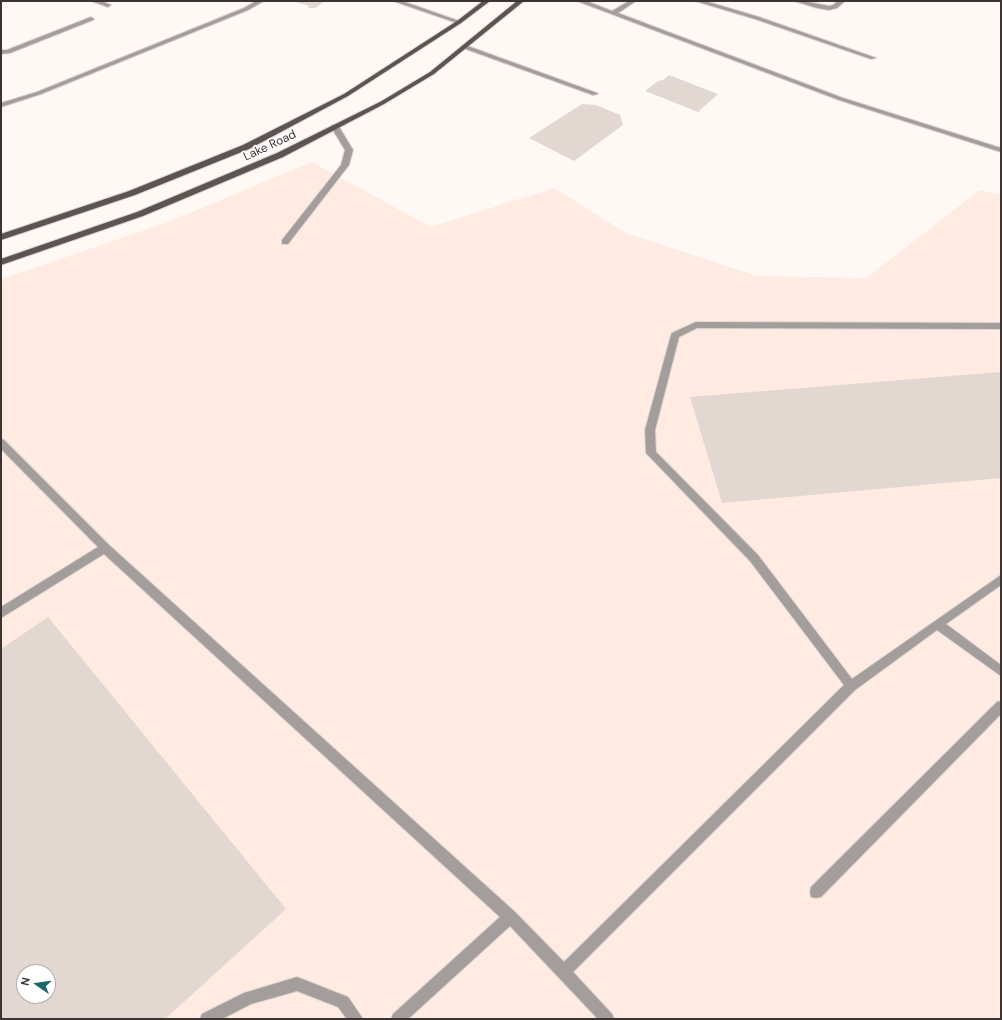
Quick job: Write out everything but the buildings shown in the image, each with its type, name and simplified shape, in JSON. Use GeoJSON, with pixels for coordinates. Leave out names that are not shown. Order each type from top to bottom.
{"type":"FeatureCollection","features":[{"type":"Feature","properties":{"kind":"main road","name":"Lake Road"},"geometry":{"type":"LineString","coordinates":[[1,237],[132,193],[246,147],[346,95],[459,22],[487,1]]}},
{"type":"Feature","properties":{"kind":"main road","name":"Lake Road"},"geometry":{"type":"LineString","coordinates":[[1,262],[140,214],[280,155],[382,103],[432,73],[521,1]]}},
{"type":"Feature","properties":{"kind":"street"},"geometry":{"type":"LineString","coordinates":[[94,1],[108,5]]}},
{"type":"Feature","properties":{"kind":"street"},"geometry":{"type":"LineString","coordinates":[[1,105],[39,93],[246,9],[261,1]]}},
{"type":"Feature","properties":{"kind":"street"},"geometry":{"type":"LineString","coordinates":[[396,1],[459,22]]}},
{"type":"Feature","properties":{"kind":"street"},"geometry":{"type":"LineString","coordinates":[[580,1],[841,99],[1001,150]]}},
{"type":"Feature","properties":{"kind":"street"},"geometry":{"type":"LineString","coordinates":[[613,13],[633,1]]}},
{"type":"Feature","properties":{"kind":"street"},"geometry":{"type":"LineString","coordinates":[[698,1],[757,18],[873,58]]}},
{"type":"Feature","properties":{"kind":"street"},"geometry":{"type":"LineString","coordinates":[[797,1],[829,8],[836,7],[842,1]]}},
{"type":"Feature","properties":{"kind":"street"},"geometry":{"type":"LineString","coordinates":[[1,52],[8,52],[91,19]]}},
{"type":"Feature","properties":{"kind":"street"},"geometry":{"type":"LineString","coordinates":[[465,47],[595,94]]}},
{"type":"Feature","properties":{"kind":"street"},"geometry":{"type":"LineString","coordinates":[[285,242],[345,164],[349,150],[335,127]]}},
{"type":"Feature","properties":{"kind":"street"},"geometry":{"type":"LineString","coordinates":[[851,686],[754,558],[651,453],[650,430],[675,335],[696,325],[1001,326]]}},
{"type":"Feature","properties":{"kind":"street"},"geometry":{"type":"LineString","coordinates":[[1,443],[104,548],[510,917],[564,972],[607,1019]]}},
{"type":"Feature","properties":{"kind":"street"},"geometry":{"type":"LineString","coordinates":[[1,613],[104,548]]}},
{"type":"Feature","properties":{"kind":"street"},"geometry":{"type":"LineString","coordinates":[[564,972],[851,686],[1001,579]]}},
{"type":"Feature","properties":{"kind":"street"},"geometry":{"type":"LineString","coordinates":[[937,624],[1001,671]]}},
{"type":"Feature","properties":{"kind":"street"},"geometry":{"type":"LineString","coordinates":[[816,892],[1001,706]]}},
{"type":"Feature","properties":{"kind":"street"},"geometry":{"type":"LineString","coordinates":[[398,1019],[510,917]]}},
{"type":"Feature","properties":{"kind":"street"},"geometry":{"type":"LineString","coordinates":[[207,1019],[249,998],[297,984],[343,1002],[356,1019]]}},
{"type":"Feature","properties":{"kind":"shaded area"},"geometry":{"type":"Polygon","coordinates":[[[312,162],[431,227],[554,188],[626,233],[757,276],[866,278],[980,190],[1001,195],[1001,1019],[1,1019],[1,279],[166,223],[312,162]]]}}]}
